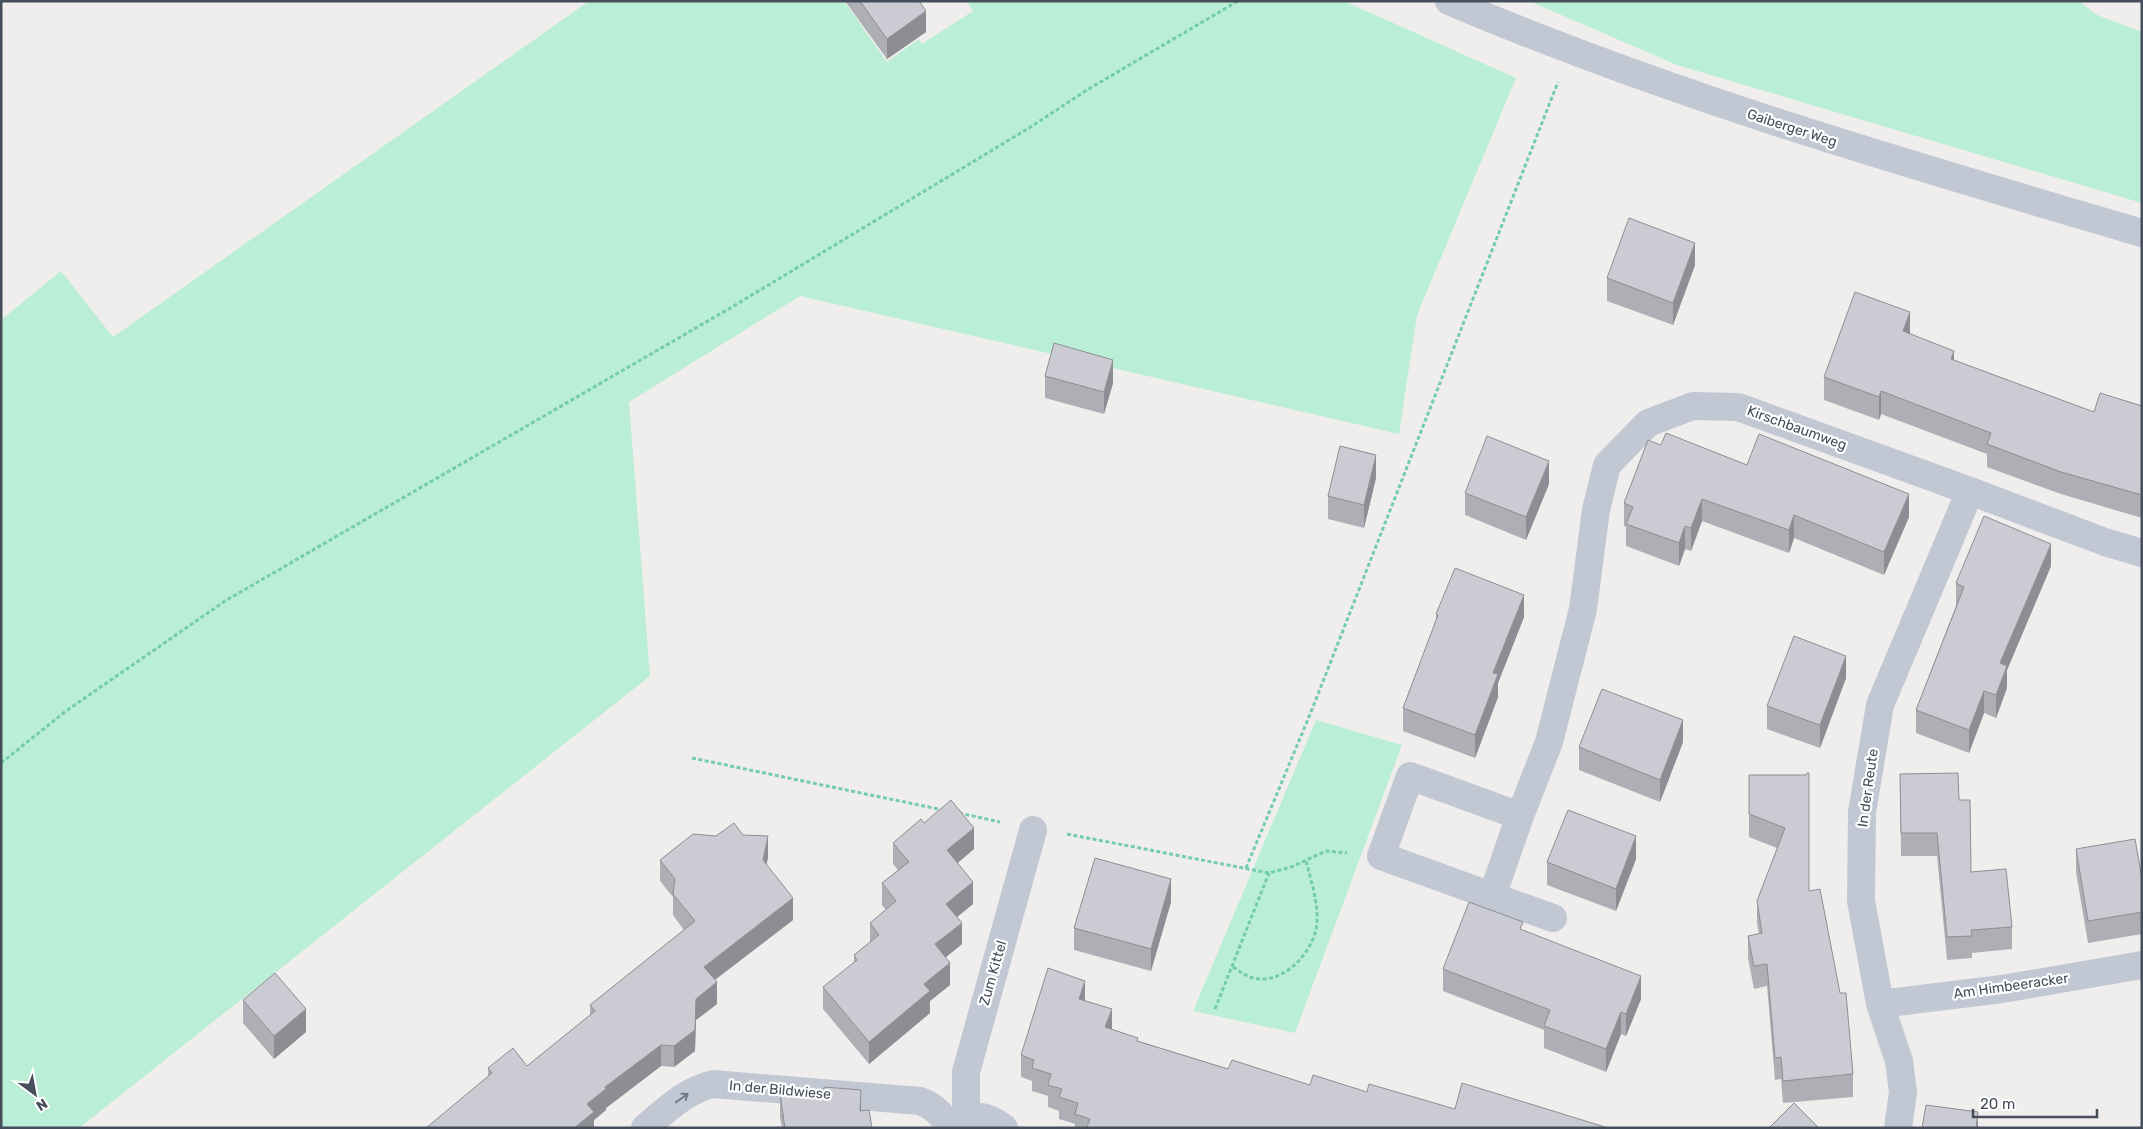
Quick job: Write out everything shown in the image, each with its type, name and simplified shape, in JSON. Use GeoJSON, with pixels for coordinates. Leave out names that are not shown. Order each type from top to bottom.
{"type":"FeatureCollection","features":[{"type":"Feature","properties":{"kind":"street","name":"Gaiberger Weg"},"geometry":{"type":"LineString","coordinates":[[1448,1],[1570,51],[1781,125],[2142,233]]}},
{"type":"Feature","properties":{"kind":"street","name":"Kirschbaumweg"},"geometry":{"type":"LineString","coordinates":[[1492,896],[1520,816],[1549,742],[1583,609],[1596,510],[1607,465],[1648,423],[1693,406],[1738,407],[2105,542],[2142,553]]}},
{"type":"Feature","properties":{"kind":"street","name":"In der Reute"},"geometry":{"type":"LineString","coordinates":[[1898,1128],[1903,1092],[1899,1062],[1880,1004],[1861,901],[1862,812],[1880,705],[1970,491]]}},
{"type":"Feature","properties":{"kind":"street"},"geometry":{"type":"LineString","coordinates":[[1520,816],[1410,776],[1381,856],[1553,918]]}},
{"type":"Feature","properties":{"kind":"street","name":"Zum Kittel"},"geometry":{"type":"LineString","coordinates":[[954,1124],[966,1072],[1033,830]]}},
{"type":"Feature","properties":{"kind":"street","name":"Am Himbeeracker"},"geometry":{"type":"LineString","coordinates":[[1880,1004],[2002,989],[2142,965]]}},
{"type":"Feature","properties":{"kind":"street","name":"In der Bildwiese"},"geometry":{"type":"LineString","coordinates":[[644,1128],[687,1094],[700,1087],[713,1084],[920,1102],[929,1104],[954,1124]]}},
{"type":"Feature","properties":{"kind":"street"},"geometry":{"type":"LineString","coordinates":[[954,1124],[982,1117],[993,1120],[1004,1128]]}},
{"type":"Feature","properties":{"kind":"path"},"geometry":{"type":"LineString","coordinates":[[1,764],[66,710],[225,602],[732,307],[1029,128],[1087,90],[1238,1]]}},
{"type":"Feature","properties":{"kind":"path"},"geometry":{"type":"LineString","coordinates":[[1246,868],[1311,712],[1570,51]]}},
{"type":"Feature","properties":{"kind":"path"},"geometry":{"type":"LineString","coordinates":[[692,758],[988,819]]}},
{"type":"Feature","properties":{"kind":"path"},"geometry":{"type":"LineString","coordinates":[[1033,830],[1085,836],[1269,874],[1291,867],[1326,851],[1381,856]]}},
{"type":"Feature","properties":{"kind":"path"},"geometry":{"type":"LineString","coordinates":[[1233,967],[1252,978],[1262,979],[1279,976],[1293,966],[1312,942],[1318,919],[1306,860]]}},
{"type":"Feature","properties":{"kind":"path"},"geometry":{"type":"LineString","coordinates":[[1215,1009],[1269,874]]}},
{"type":"Feature","properties":{"kind":"green space"},"geometry":{"type":"Polygon","coordinates":[[[589,1],[844,1],[887,62],[919,39],[922,44],[973,11],[967,1],[1344,1],[1516,78],[1417,315],[1399,434],[800,296],[629,402],[650,676],[79,1128],[1,1128],[1,320],[61,271],[113,337],[589,1]]]}},
{"type":"Feature","properties":{"kind":"green space"},"geometry":{"type":"Polygon","coordinates":[[[1529,1],[2079,1],[2097,15],[2142,32],[2142,203],[1677,65],[1529,1]]]}},
{"type":"Feature","properties":{"kind":"green space"},"geometry":{"type":"Polygon","coordinates":[[[1316,720],[1402,745],[1295,1033],[1193,1011],[1316,720]]]}},
{"type":"Feature","properties":{"kind":"building"},"geometry":{"type":"Polygon","coordinates":[[[860,1],[919,1],[926,11],[887,39],[860,1]]]}},
{"type":"Feature","properties":{"kind":"building"},"geometry":{"type":"Polygon","coordinates":[[[1629,218],[1695,243],[1673,303],[1607,278],[1629,218]]]}},
{"type":"Feature","properties":{"kind":"building"},"geometry":{"type":"Polygon","coordinates":[[[1855,292],[1910,312],[1903,331],[1954,351],[1951,359],[2094,412],[2100,393],[2142,406],[2142,495],[2061,472],[1987,444],[1991,433],[1881,391],[1879,397],[1824,377],[1855,292]]]}},
{"type":"Feature","properties":{"kind":"building"},"geometry":{"type":"Polygon","coordinates":[[[1054,343],[1113,360],[1104,392],[1045,376],[1054,343]]]}},
{"type":"Feature","properties":{"kind":"building"},"geometry":{"type":"Polygon","coordinates":[[[1666,433],[1747,465],[1759,434],[1909,494],[1884,552],[1794,515],[1789,530],[1702,499],[1691,528],[1685,526],[1679,543],[1626,524],[1633,507],[1624,503],[1648,440],[1661,445],[1666,433]]]}},
{"type":"Feature","properties":{"kind":"building"},"geometry":{"type":"Polygon","coordinates":[[[1487,436],[1549,461],[1526,517],[1465,493],[1487,436]]]}},
{"type":"Feature","properties":{"kind":"building"},"geometry":{"type":"Polygon","coordinates":[[[1340,446],[1376,455],[1364,505],[1328,496],[1340,446]]]}},
{"type":"Feature","properties":{"kind":"building"},"geometry":{"type":"Polygon","coordinates":[[[1984,516],[2051,544],[2000,663],[2007,666],[1996,695],[1984,691],[1969,730],[1916,710],[1964,587],[1956,583],[1984,516]]]}},
{"type":"Feature","properties":{"kind":"building"},"geometry":{"type":"Polygon","coordinates":[[[1455,568],[1524,595],[1493,673],[1498,674],[1475,735],[1403,708],[1438,615],[1436,614],[1455,568]]]}},
{"type":"Feature","properties":{"kind":"building"},"geometry":{"type":"Polygon","coordinates":[[[1794,636],[1846,656],[1820,725],[1767,706],[1794,636]]]}},
{"type":"Feature","properties":{"kind":"building"},"geometry":{"type":"Polygon","coordinates":[[[1602,689],[1683,720],[1660,780],[1579,747],[1602,689]]]}},
{"type":"Feature","properties":{"kind":"building"},"geometry":{"type":"Polygon","coordinates":[[[1809,773],[1809,891],[1820,889],[1840,993],[1846,993],[1853,1074],[1783,1081],[1781,1057],[1775,1058],[1767,964],[1754,966],[1748,936],[1762,933],[1757,901],[1785,828],[1749,814],[1749,775],[1806,775],[1809,773]]]}},
{"type":"Feature","properties":{"kind":"building"},"geometry":{"type":"Polygon","coordinates":[[[1958,773],[1959,800],[1970,800],[1971,872],[2006,869],[2012,927],[1971,930],[1972,936],[1947,937],[1937,833],[1901,833],[1900,774],[1958,773]]]}},
{"type":"Feature","properties":{"kind":"building"},"geometry":{"type":"Polygon","coordinates":[[[951,800],[974,828],[947,850],[973,882],[946,904],[962,923],[935,944],[950,963],[924,984],[930,991],[869,1042],[823,987],[857,960],[854,955],[879,935],[870,923],[896,901],[882,883],[909,862],[893,843],[921,819],[924,823],[951,800]]]}},
{"type":"Feature","properties":{"kind":"building"},"geometry":{"type":"Polygon","coordinates":[[[1568,810],[1636,836],[1616,889],[1547,862],[1568,810]]]}},
{"type":"Feature","properties":{"kind":"building"},"geometry":{"type":"Polygon","coordinates":[[[734,823],[743,835],[768,836],[763,860],[793,898],[704,967],[717,982],[696,999],[695,1030],[674,1046],[661,1045],[605,1087],[606,1089],[587,1104],[594,1112],[574,1128],[426,1128],[492,1073],[488,1068],[513,1048],[527,1066],[595,1011],[590,1005],[695,921],[673,894],[675,879],[660,860],[693,834],[716,836],[734,823]]]}},
{"type":"Feature","properties":{"kind":"building"},"geometry":{"type":"Polygon","coordinates":[[[2135,839],[2142,879],[2142,912],[2088,921],[2076,849],[2135,839]]]}},
{"type":"Feature","properties":{"kind":"building"},"geometry":{"type":"Polygon","coordinates":[[[1095,858],[1171,879],[1151,949],[1074,928],[1095,858]]]}},
{"type":"Feature","properties":{"kind":"building"},"geometry":{"type":"Polygon","coordinates":[[[1469,902],[1523,922],[1520,929],[1641,976],[1626,1014],[1621,1012],[1606,1049],[1544,1026],[1550,1010],[1443,969],[1469,902]]]}},
{"type":"Feature","properties":{"kind":"building"},"geometry":{"type":"Polygon","coordinates":[[[1048,968],[1085,981],[1079,999],[1112,1009],[1105,1027],[1138,1038],[1137,1041],[1228,1069],[1232,1060],[1310,1085],[1313,1075],[1367,1092],[1369,1084],[1455,1109],[1462,1083],[1605,1128],[1087,1127],[1090,1119],[1075,1114],[1078,1103],[1059,1097],[1062,1089],[1048,1085],[1051,1074],[1032,1068],[1034,1060],[1021,1055],[1048,968]]]}},
{"type":"Feature","properties":{"kind":"building"},"geometry":{"type":"Polygon","coordinates":[[[275,973],[306,1009],[274,1036],[243,1000],[275,973]]]}},
{"type":"Feature","properties":{"kind":"building"},"geometry":{"type":"Polygon","coordinates":[[[824,1087],[861,1090],[860,1111],[869,1110],[872,1128],[785,1128],[780,1094],[823,1098],[824,1087]]]}},
{"type":"Feature","properties":{"kind":"building"},"geometry":{"type":"Polygon","coordinates":[[[1794,1103],[1819,1128],[1769,1128],[1794,1103]]]}},
{"type":"Feature","properties":{"kind":"building"},"geometry":{"type":"Polygon","coordinates":[[[1926,1105],[1978,1112],[1976,1128],[1922,1128],[1926,1105]]]}}]}
